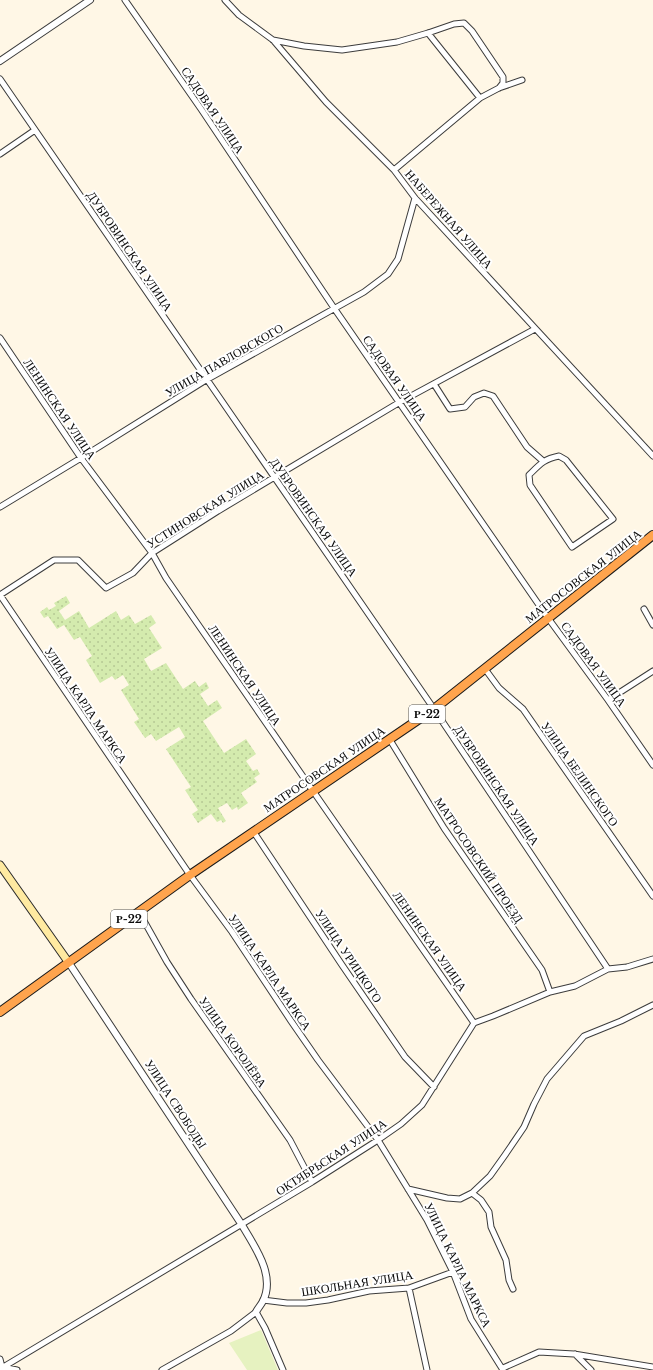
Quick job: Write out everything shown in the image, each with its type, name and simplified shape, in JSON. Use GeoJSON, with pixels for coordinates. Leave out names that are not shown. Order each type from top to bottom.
{"type":"FeatureCollection","features":[{"type":"Feature","properties":{"kind":"highway","name":"МАТРОСОВСКАЯ УЛИЦА"},"geometry":{"type":"LineString","coordinates":[[0,1012],[253,831],[434,709],[653,535]]}},
{"type":"Feature","properties":{"kind":"main road","name":"УЛИЦА СВОБОДЫ"},"geometry":{"type":"LineString","coordinates":[[0,864],[69,963]]}},
{"type":"Feature","properties":{"kind":"street"},"geometry":{"type":"LineString","coordinates":[[0,61],[90,0]]}},
{"type":"Feature","properties":{"kind":"street","name":"САДОВАЯ УЛИЦА"},"geometry":{"type":"LineString","coordinates":[[125,0],[201,109],[334,308],[548,618],[653,765]]}},
{"type":"Feature","properties":{"kind":"street","name":"НАБЕРЕЖНАЯ УЛИЦА"},"geometry":{"type":"LineString","coordinates":[[225,0],[239,15],[273,40],[326,102],[394,170],[415,198],[653,456]]}},
{"type":"Feature","properties":{"kind":"street"},"geometry":{"type":"LineString","coordinates":[[273,40],[304,46],[342,50],[397,42],[464,22],[472,31],[503,77],[503,83],[499,88]]}},
{"type":"Feature","properties":{"kind":"street"},"geometry":{"type":"LineString","coordinates":[[428,33],[480,98]]}},
{"type":"Feature","properties":{"kind":"street","name":"ДУБРОВИНСКАЯ УЛИЦА"},"geometry":{"type":"LineString","coordinates":[[0,79],[434,709],[608,969]]}},
{"type":"Feature","properties":{"kind":"street"},"geometry":{"type":"LineString","coordinates":[[394,170],[480,98],[499,88],[522,80]]}},
{"type":"Feature","properties":{"kind":"street"},"geometry":{"type":"LineString","coordinates":[[0,154],[35,130]]}},
{"type":"Feature","properties":{"kind":"street","name":"УЛИЦА ПАВЛОВСКОГО"},"geometry":{"type":"LineString","coordinates":[[0,507],[206,380],[364,292],[388,274],[394,267],[398,259],[415,198]]}},
{"type":"Feature","properties":{"kind":"street","name":"УСТИНОВСКАЯ УЛИЦА"},"geometry":{"type":"LineString","coordinates":[[1,597],[54,560],[78,560],[106,588],[132,573],[152,553],[218,511],[400,402],[535,329]]}},
{"type":"Feature","properties":{"kind":"street","name":"ЛЕНИНСКАЯ УЛИЦА"},"geometry":{"type":"LineString","coordinates":[[0,338],[81,458],[152,553],[166,578],[474,1023]]}},
{"type":"Feature","properties":{"kind":"street"},"geometry":{"type":"LineString","coordinates":[[434,384],[450,409],[465,407],[474,397],[484,393],[493,396],[527,447],[543,461]]}},
{"type":"Feature","properties":{"kind":"street"},"geometry":{"type":"LineString","coordinates":[[559,456],[566,460],[613,519],[572,547],[530,485],[529,475],[543,461],[559,456]]}},
{"type":"Feature","properties":{"kind":"street","name":"УЛИЦА КАРЛА МАРКСА"},"geometry":{"type":"LineString","coordinates":[[1,597],[190,875],[232,932],[318,1060],[378,1140],[427,1220],[453,1272],[471,1319],[503,1369]]}},
{"type":"Feature","properties":{"kind":"street"},"geometry":{"type":"LineString","coordinates":[[644,610],[653,625]]}},
{"type":"Feature","properties":{"kind":"street","name":"УЛИЦА БЕЛИНСКОГО"},"geometry":{"type":"LineString","coordinates":[[485,669],[499,688],[523,709],[653,896]]}},
{"type":"Feature","properties":{"kind":"street"},"geometry":{"type":"LineString","coordinates":[[608,700],[653,671]]}},
{"type":"Feature","properties":{"kind":"street","name":"МАТРОСОВСКИЙ ПРОЕЗД"},"geometry":{"type":"LineString","coordinates":[[390,740],[444,828],[542,970],[550,992]]}},
{"type":"Feature","properties":{"kind":"street","name":"УЛИЦА УРИЦКОГО"},"geometry":{"type":"LineString","coordinates":[[253,831],[405,1057],[434,1087]]}},
{"type":"Feature","properties":{"kind":"street","name":"УЛИЦА КОРОЛЁВА"},"geometry":{"type":"LineString","coordinates":[[138,912],[167,962],[191,999],[290,1140],[312,1182]]}},
{"type":"Feature","properties":{"kind":"street"},"geometry":{"type":"LineString","coordinates":[[474,1023],[550,992],[575,986],[608,969],[627,967],[653,959]]}},
{"type":"Feature","properties":{"kind":"street","name":"УЛИЦА СВОБОДЫ"},"geometry":{"type":"LineString","coordinates":[[69,963],[242,1225],[261,1258],[266,1276],[266,1289],[263,1300],[256,1312]]}},
{"type":"Feature","properties":{"kind":"street"},"geometry":{"type":"LineString","coordinates":[[408,1189],[447,1198],[460,1199],[472,1193],[490,1176],[524,1127],[547,1079],[584,1036],[621,1021],[653,1005]]}},
{"type":"Feature","properties":{"kind":"street","name":"ОКТЯБРЬСКАЯ УЛИЦА"},"geometry":{"type":"LineString","coordinates":[[1,1368],[242,1225],[312,1182],[401,1124],[422,1105],[474,1023]]}},
{"type":"Feature","properties":{"kind":"street"},"geometry":{"type":"LineString","coordinates":[[472,1193],[481,1200],[489,1212],[491,1227],[506,1260],[509,1280],[513,1289]]}},
{"type":"Feature","properties":{"kind":"street","name":"ШКОЛЬНАЯ УЛИЦА"},"geometry":{"type":"LineString","coordinates":[[263,1300],[287,1303],[306,1303],[328,1300],[369,1291],[409,1288],[453,1272]]}},
{"type":"Feature","properties":{"kind":"street"},"geometry":{"type":"LineString","coordinates":[[409,1288],[427,1370]]}},
{"type":"Feature","properties":{"kind":"street"},"geometry":{"type":"LineString","coordinates":[[162,1370],[231,1331],[256,1312],[265,1328],[283,1370]]}},
{"type":"Feature","properties":{"kind":"street"},"geometry":{"type":"LineString","coordinates":[[503,1369],[539,1352],[574,1354],[653,1367]]}},
{"type":"Feature","properties":{"kind":"street"},"geometry":{"type":"LineString","coordinates":[[574,1354],[591,1370]]}},
{"type":"Feature","properties":{"kind":"street"},"geometry":{"type":"LineString","coordinates":[[0,1359],[1,1368],[17,1370]]}},
{"type":"Feature","properties":{"kind":"green space"},"geometry":{"type":"Polygon","coordinates":[[[66,596],[70,603],[59,611],[65,620],[79,611],[89,628],[116,611],[121,620],[129,615],[135,624],[151,615],[156,623],[149,628],[162,648],[144,659],[151,671],[166,663],[183,689],[195,681],[199,687],[206,682],[209,688],[200,694],[208,706],[217,700],[222,708],[203,721],[224,753],[246,739],[256,754],[246,761],[253,771],[257,769],[260,774],[254,778],[257,782],[241,793],[248,803],[238,810],[237,807],[232,810],[227,803],[218,808],[226,821],[223,823],[221,820],[217,822],[211,814],[198,823],[192,814],[198,810],[185,790],[191,787],[166,749],[185,737],[179,727],[156,741],[151,734],[145,738],[134,722],[139,719],[121,690],[129,685],[123,675],[115,680],[112,676],[100,683],[86,660],[92,656],[80,637],[74,640],[64,625],[57,629],[48,616],[44,618],[40,612],[47,607],[49,610],[56,606],[54,603],[66,596]]]}},
{"type":"Feature","properties":{"kind":"green space"},"geometry":{"type":"Polygon","coordinates":[[[261,1330],[278,1370],[247,1370],[229,1343],[261,1330]]]}}]}
